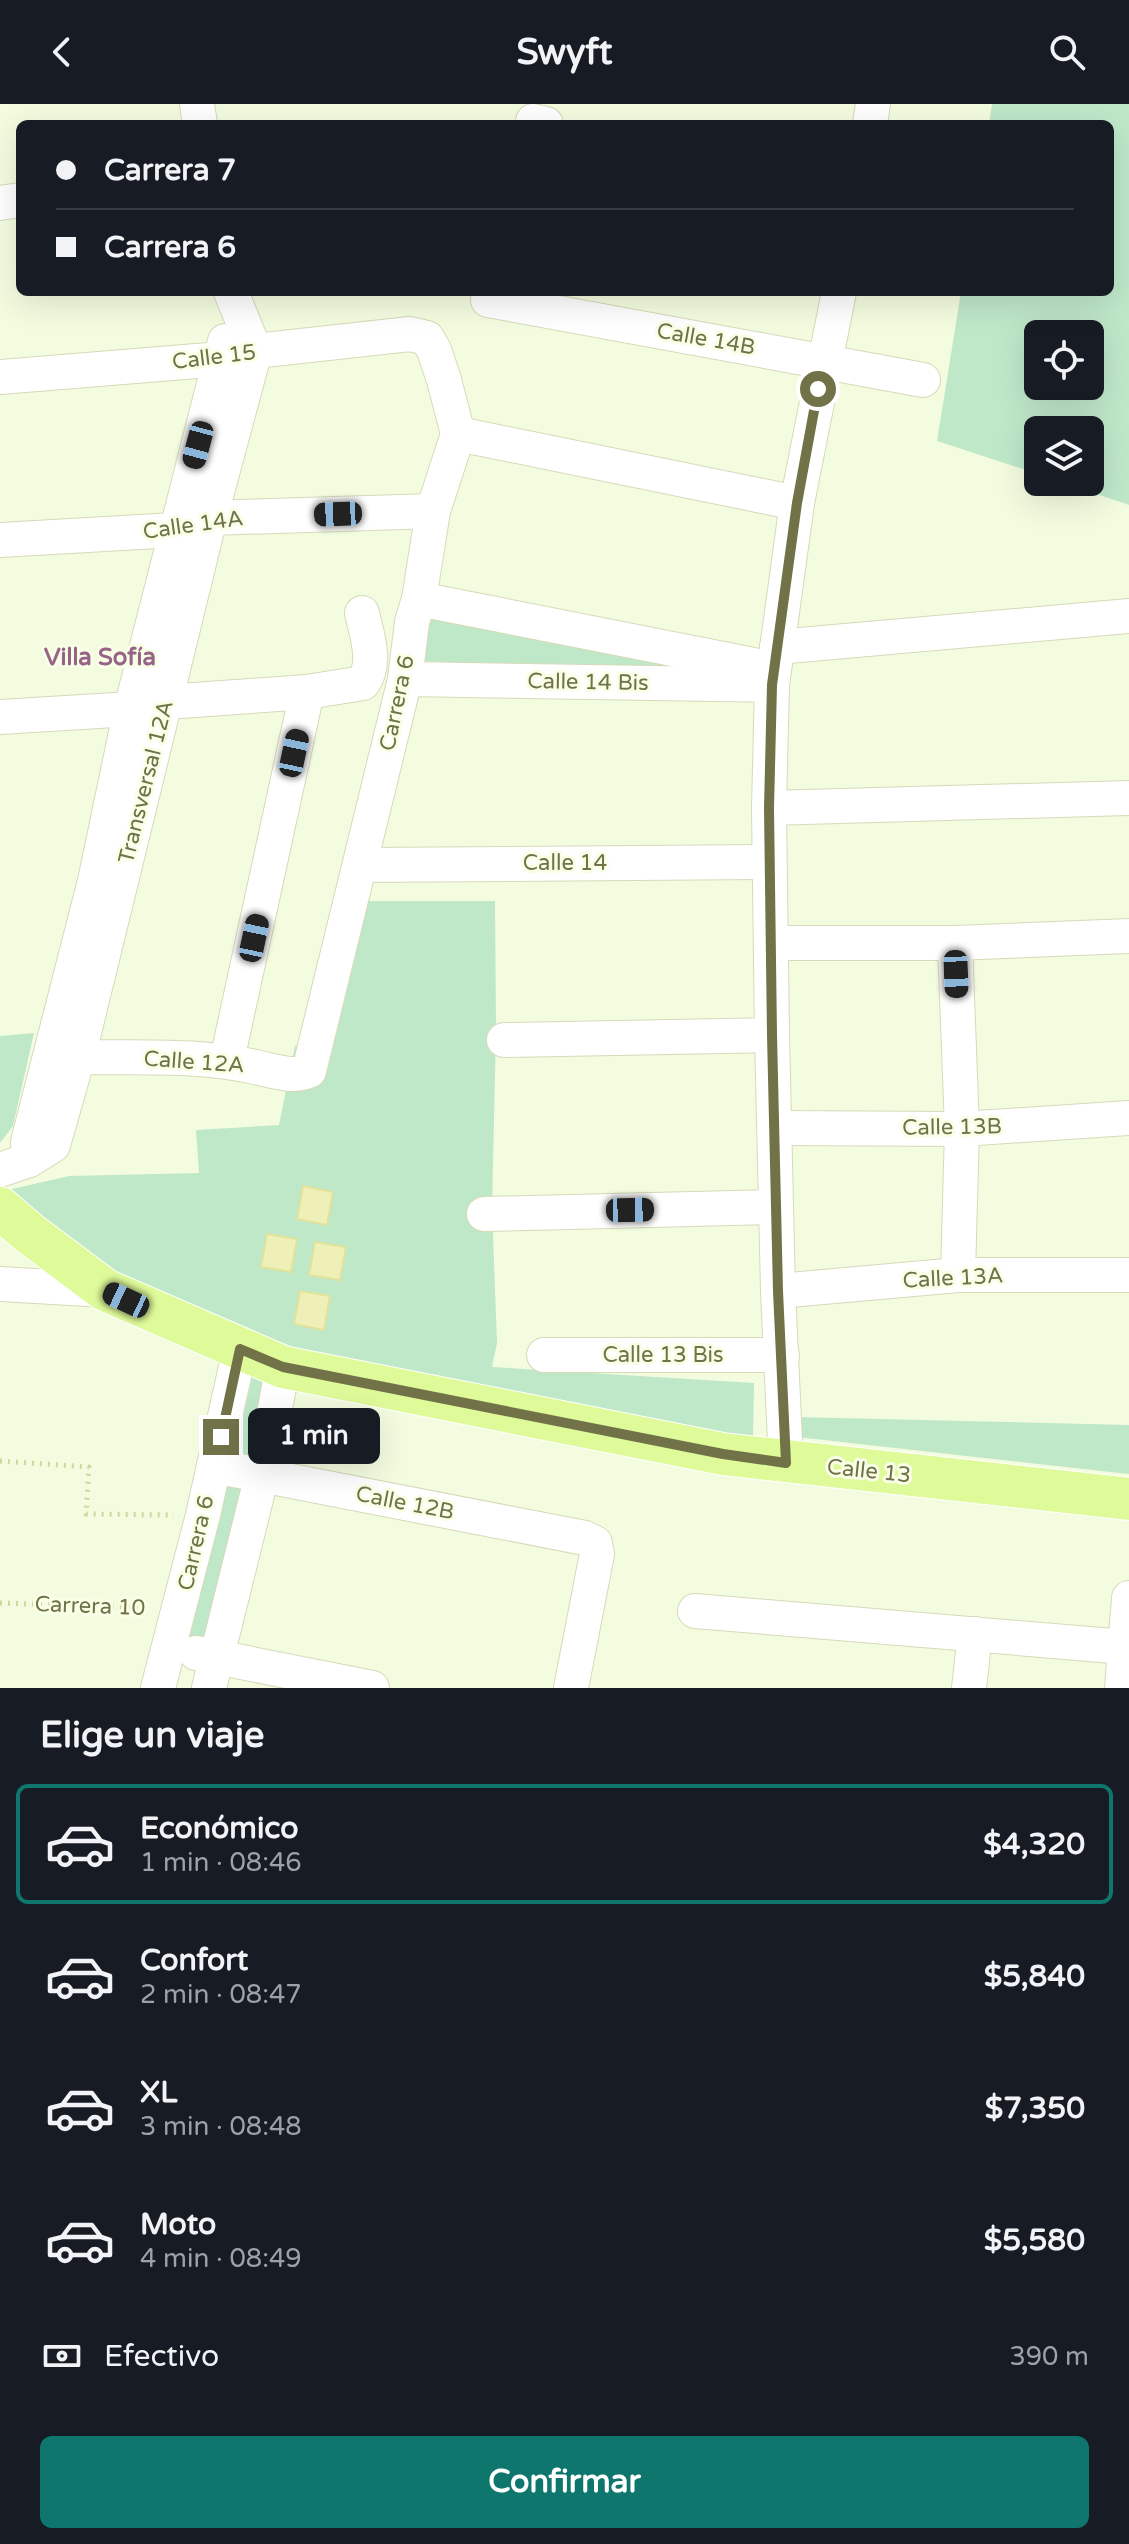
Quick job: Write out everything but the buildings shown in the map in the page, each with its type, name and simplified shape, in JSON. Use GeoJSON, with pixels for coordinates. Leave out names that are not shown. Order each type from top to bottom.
{"type":"FeatureCollection","features":[{"type":"Feature","properties":{"kind":"main road","name":"Calle 13"},"geometry":{"type":"LineString","coordinates":[[0,1208],[105,1290],[283,1367],[723,1454],[1129,1499]]}},
{"type":"Feature","properties":{"kind":"street"},"geometry":{"type":"LineString","coordinates":[[786,1463],[778,1291],[769,862],[774,667],[797,503],[838,296]]}},
{"type":"Feature","properties":{"kind":"street","name":"Transversal 12A"},"geometry":{"type":"LineString","coordinates":[[15,1165],[53,1145],[78,1057],[210,518],[255,351],[232,297]]}},
{"type":"Feature","properties":{"kind":"street","name":"Transversal 12A"},"geometry":{"type":"LineString","coordinates":[[15,1165],[28,1142],[95,881],[131,709],[221,359],[232,297]]}},
{"type":"Feature","properties":{"kind":"street","name":"Calle 14B"},"geometry":{"type":"LineString","coordinates":[[488,300],[923,380]]}},
{"type":"Feature","properties":{"kind":"street","name":"Calle 15"},"geometry":{"type":"LineString","coordinates":[[0,377],[221,359],[255,351],[410,334],[427,338],[434,350],[454,411],[458,434]]}},
{"type":"Feature","properties":{"kind":"street"},"geometry":{"type":"LineString","coordinates":[[458,434],[797,503]]}},
{"type":"Feature","properties":{"kind":"street","name":"Carrera 6"},"geometry":{"type":"LineString","coordinates":[[309,1071],[405,679],[433,511],[458,434]]}},
{"type":"Feature","properties":{"kind":"street","name":"Calle 14A"},"geometry":{"type":"LineString","coordinates":[[0,540],[175,530],[210,518],[433,511]]}},
{"type":"Feature","properties":{"kind":"street"},"geometry":{"type":"LineString","coordinates":[[0,717],[131,709],[166,702],[307,692],[363,683],[370,673],[366,632],[416,611],[774,667]]}},
{"type":"Feature","properties":{"kind":"street","name":"Calle 14 Bis"},"geometry":{"type":"LineString","coordinates":[[405,679],[774,667],[1129,616]]}},
{"type":"Feature","properties":{"kind":"street"},"geometry":{"type":"LineString","coordinates":[[227,1060],[307,692]]}},
{"type":"Feature","properties":{"kind":"street"},"geometry":{"type":"LineString","coordinates":[[769,808],[1129,798]]}},
{"type":"Feature","properties":{"kind":"street","name":"Calle 14"},"geometry":{"type":"LineString","coordinates":[[360,865],[769,862]]}},
{"type":"Feature","properties":{"kind":"street"},"geometry":{"type":"LineString","coordinates":[[772,943],[955,943],[1129,936]]}},
{"type":"Feature","properties":{"kind":"street"},"geometry":{"type":"LineString","coordinates":[[955,943],[962,1129],[958,1275]]}},
{"type":"Feature","properties":{"kind":"street"},"geometry":{"type":"LineString","coordinates":[[504,1040],[772,1035]]}},
{"type":"Feature","properties":{"kind":"street","name":"Calle 12A"},"geometry":{"type":"LineString","coordinates":[[78,1057],[227,1060],[297,1076],[309,1071]]}},
{"type":"Feature","properties":{"kind":"street","name":"Calle 13B"},"geometry":{"type":"LineString","coordinates":[[775,1128],[962,1129],[1129,1118]]}},
{"type":"Feature","properties":{"kind":"street"},"geometry":{"type":"LineString","coordinates":[[484,1214],[776,1207]]}},
{"type":"Feature","properties":{"kind":"street","name":"Calle 13A"},"geometry":{"type":"LineString","coordinates":[[778,1291],[958,1275],[1129,1275]]}},
{"type":"Feature","properties":{"kind":"street","name":"Calle 13"},"geometry":{"type":"LineString","coordinates":[[0,1284],[105,1290]]}},
{"type":"Feature","properties":{"kind":"street","name":"Carrera 6"},"geometry":{"type":"LineString","coordinates":[[158,1688],[181,1609],[240,1349]]}},
{"type":"Feature","properties":{"kind":"street","name":"Calle 13 Bis"},"geometry":{"type":"LineString","coordinates":[[544,1355],[782,1355]]}},
{"type":"Feature","properties":{"kind":"street"},"geometry":{"type":"LineString","coordinates":[[213,1672],[262,1475],[283,1367]]}},
{"type":"Feature","properties":{"kind":"street","name":"Calle 12B"},"geometry":{"type":"LineString","coordinates":[[214,1466],[585,1538],[595,1543],[597,1554],[571,1688]]}},
{"type":"Feature","properties":{"kind":"street"},"geometry":{"type":"LineString","coordinates":[[1122,1688],[1129,1598]]}},
{"type":"Feature","properties":{"kind":"street"},"geometry":{"type":"LineString","coordinates":[[695,1611],[1125,1647]]}},
{"type":"Feature","properties":{"kind":"street"},"geometry":{"type":"LineString","coordinates":[[969,1688],[975,1634]]}},
{"type":"Feature","properties":{"kind":"street"},"geometry":{"type":"LineString","coordinates":[[170,1649],[213,1672],[372,1688]]}},
{"type":"Feature","properties":{"kind":"path"},"geometry":{"type":"LineString","coordinates":[[0,1461],[89,1467],[86,1514],[203,1515]]}},
{"type":"Feature","properties":{"kind":"path","name":"Carrera 10"},"geometry":{"type":"LineString","coordinates":[[0,1603],[181,1609]]}},
{"type":"Feature","properties":{"kind":"green space"},"geometry":{"type":"Polygon","coordinates":[[[992,104],[1129,104],[1129,505],[1102,496],[1104,416],[1024,416],[1024,469],[937,441],[960,296],[1114,296],[1114,120],[990,120],[992,104]]]}},
{"type":"Feature","properties":{"kind":"green space"},"geometry":{"type":"Polygon","coordinates":[[[428,607],[751,675],[420,661],[428,607]]]}},
{"type":"Feature","properties":{"kind":"green space"},"geometry":{"type":"Polygon","coordinates":[[[362,901],[495,901],[492,1208],[497,1343],[492,1367],[754,1383],[753,1440],[313,1354],[189,1311],[81,1255],[8,1190],[69,1176],[199,1173],[196,1130],[279,1125],[295,1046],[329,1038],[362,901]]]}},
{"type":"Feature","properties":{"kind":"green space"},"geometry":{"type":"Polygon","coordinates":[[[34,1033],[13,1126],[0,1143],[0,1036],[34,1033]]]}},
{"type":"Feature","properties":{"kind":"green space"},"geometry":{"type":"Polygon","coordinates":[[[253,1372],[273,1376],[255,1463],[234,1460],[253,1372]]]}},
{"type":"Feature","properties":{"kind":"green space"},"geometry":{"type":"Polygon","coordinates":[[[796,1417],[1129,1425],[1129,1474],[797,1437],[796,1417]]]}},
{"type":"Feature","properties":{"kind":"green space"},"geometry":{"type":"Polygon","coordinates":[[[227,1477],[252,1484],[208,1641],[185,1636],[227,1477]]]}},
{"type":"Feature","properties":{"kind":"district","name":"Villa Sofía"},"geometry":{"type":"Point","coordinates":[100,657]}},
{"type":"Feature","properties":{"kind":"route"},"geometry":{"type":"LineString","coordinates":[[221,1437],[240,1349],[283,1367],[723,1454],[786,1463],[772,1035],[769,808],[772,685],[797,503],[818,389]]}}]}
